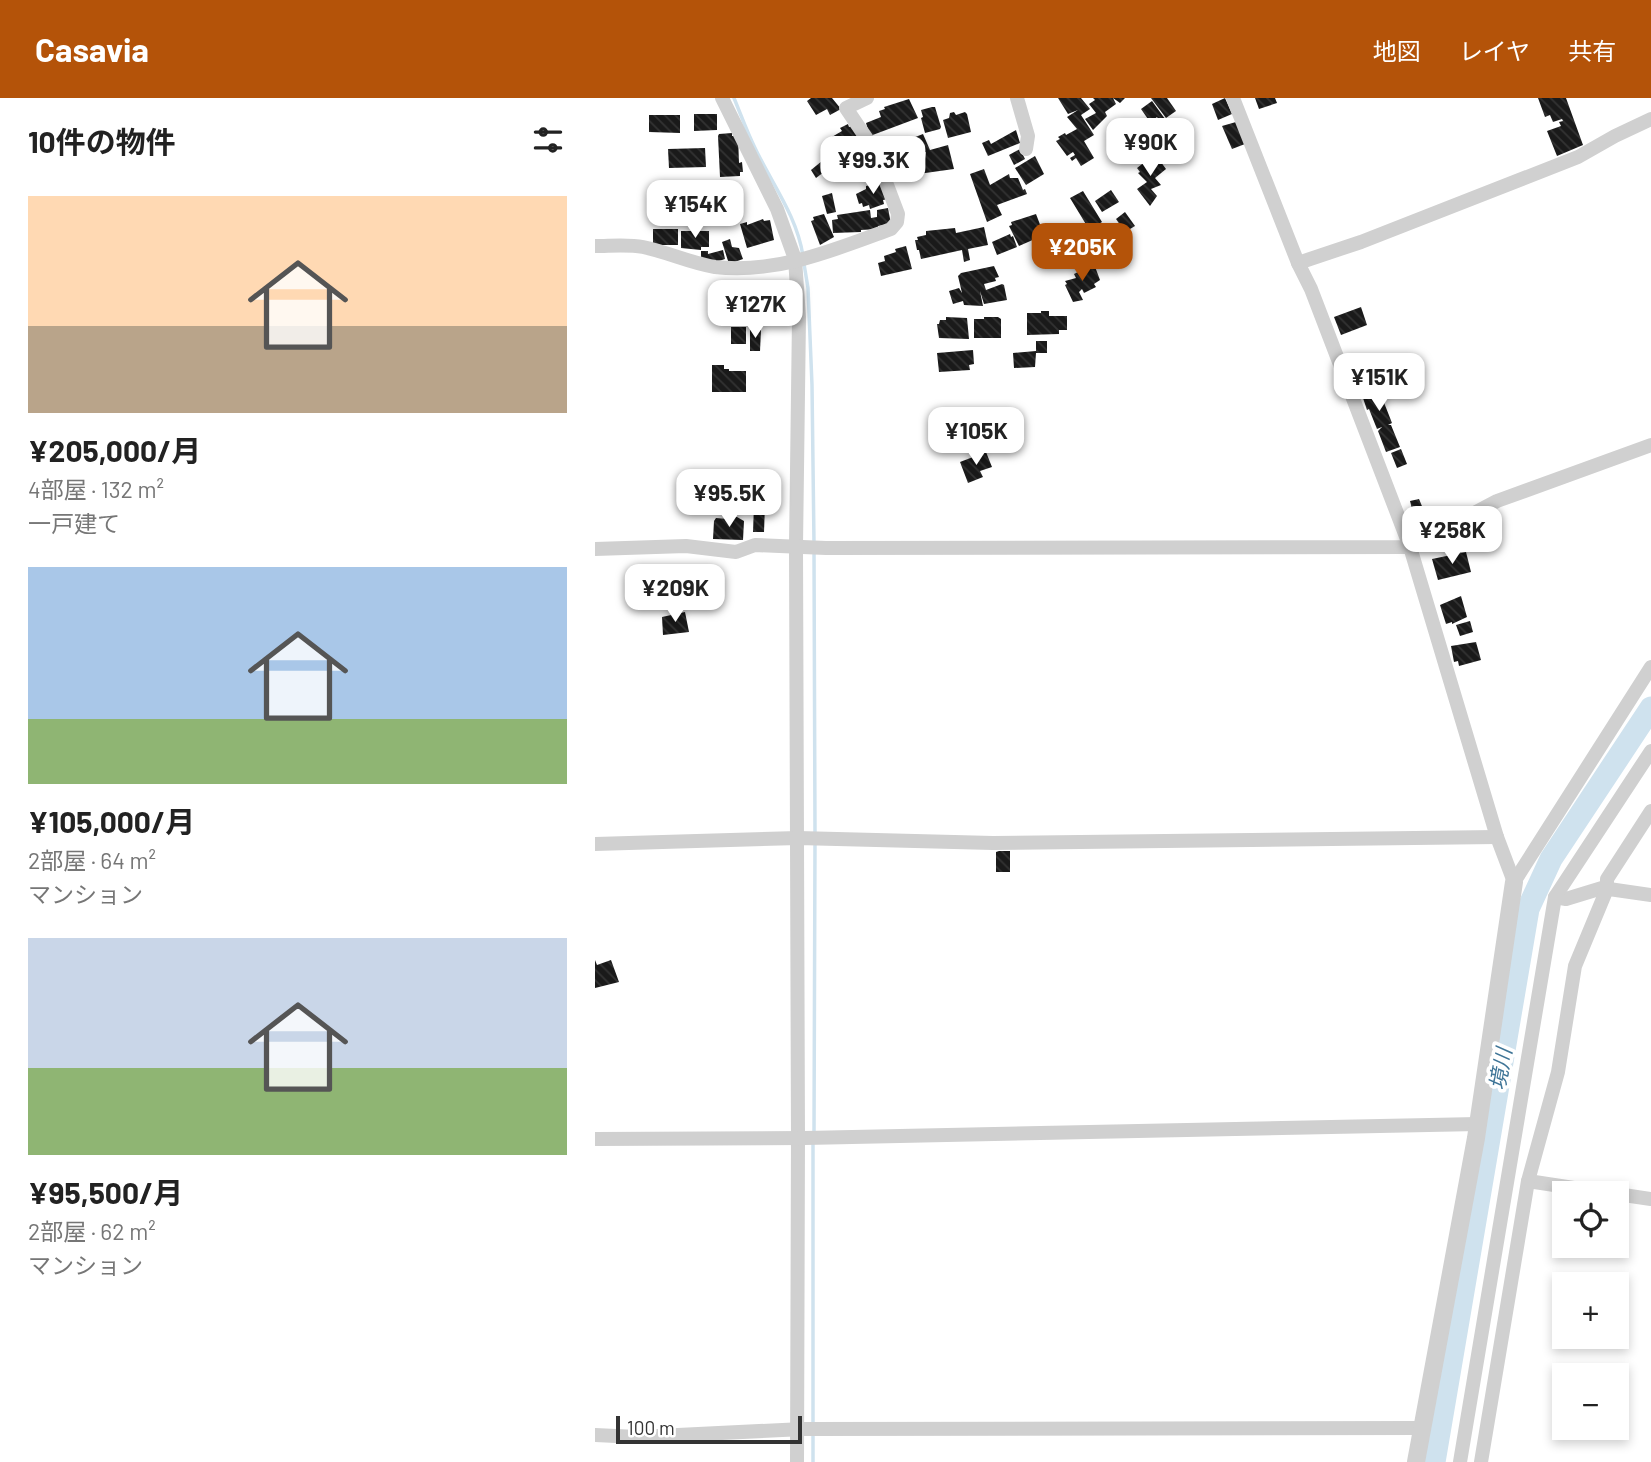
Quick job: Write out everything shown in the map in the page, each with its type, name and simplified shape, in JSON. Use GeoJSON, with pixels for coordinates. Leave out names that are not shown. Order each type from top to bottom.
{"type":"FeatureCollection","features":[{"type":"Feature","properties":{"kind":"street"},"geometry":{"type":"LineString","coordinates":[[722,98],[777,209],[796,259],[799,317],[802,838],[800,1430],[797,1462]]}},
{"type":"Feature","properties":{"kind":"street"},"geometry":{"type":"LineString","coordinates":[[595,246],[641,246],[716,267],[759,268],[819,255],[891,229],[897,222],[898,214],[873,148],[841,103],[867,98]]}},
{"type":"Feature","properties":{"kind":"street"},"geometry":{"type":"LineString","coordinates":[[1017,98],[1028,136],[1026,149]]}},
{"type":"Feature","properties":{"kind":"street"},"geometry":{"type":"LineString","coordinates":[[1233,98],[1298,263],[1311,289],[1410,547],[1497,837],[1514,882]]}},
{"type":"Feature","properties":{"kind":"street"},"geometry":{"type":"LineString","coordinates":[[1298,263],[1361,242],[1578,157],[1651,119]]}},
{"type":"Feature","properties":{"kind":"street"},"geometry":{"type":"LineString","coordinates":[[595,549],[686,546],[736,552],[755,545],[826,548],[1410,547],[1497,501],[1651,445]]}},
{"type":"Feature","properties":{"kind":"street"},"geometry":{"type":"LineString","coordinates":[[1416,1462],[1478,1124],[1514,882],[1651,667]]}},
{"type":"Feature","properties":{"kind":"street"},"geometry":{"type":"LineString","coordinates":[[1460,1462],[1555,897],[1651,751]]}},
{"type":"Feature","properties":{"kind":"street"},"geometry":{"type":"LineString","coordinates":[[1481,1462],[1528,1181],[1558,1072],[1574,966],[1607,889],[1607,879],[1651,811]]}},
{"type":"Feature","properties":{"kind":"street"},"geometry":{"type":"LineString","coordinates":[[595,844],[802,838],[1006,843],[1497,837]]}},
{"type":"Feature","properties":{"kind":"street"},"geometry":{"type":"LineString","coordinates":[[1555,897],[1566,899],[1602,888],[1651,895]]}},
{"type":"Feature","properties":{"kind":"street"},"geometry":{"type":"LineString","coordinates":[[595,1139],[802,1138],[1478,1124]]}},
{"type":"Feature","properties":{"kind":"street"},"geometry":{"type":"LineString","coordinates":[[1528,1181],[1552,1185]]}},
{"type":"Feature","properties":{"kind":"street"},"geometry":{"type":"LineString","coordinates":[[1629,1196],[1651,1199]]}},
{"type":"Feature","properties":{"kind":"street"},"geometry":{"type":"LineString","coordinates":[[595,1436],[637,1437],[800,1430],[1422,1428]]}},
{"type":"Feature","properties":{"kind":"building"},"geometry":{"type":"Polygon","coordinates":[[[811,98],[832,98],[841,109],[830,115],[827,109],[816,115],[807,101],[811,98]]]}},
{"type":"Feature","properties":{"kind":"building"},"geometry":{"type":"Polygon","coordinates":[[[1058,98],[1081,98],[1090,109],[1081,115],[1094,135],[1084,141],[1094,158],[1081,166],[1076,158],[1072,161],[1070,158],[1075,155],[1073,152],[1067,156],[1056,141],[1065,133],[1066,135],[1077,129],[1067,117],[1078,110],[1068,114],[1058,98]]]}},
{"type":"Feature","properties":{"kind":"building"},"geometry":{"type":"Polygon","coordinates":[[[1093,98],[1113,98],[1116,104],[1105,112],[1107,116],[1093,130],[1085,119],[1096,113],[1089,104],[1095,100],[1093,98]]]}},
{"type":"Feature","properties":{"kind":"building"},"geometry":{"type":"Polygon","coordinates":[[[1151,98],[1167,98],[1176,111],[1166,118],[1151,98]]]}},
{"type":"Feature","properties":{"kind":"building"},"geometry":{"type":"Polygon","coordinates":[[[1225,98],[1232,114],[1218,120],[1212,104],[1225,98]]]}},
{"type":"Feature","properties":{"kind":"building"},"geometry":{"type":"Polygon","coordinates":[[[1255,98],[1275,98],[1277,103],[1259,109],[1255,98]]]}},
{"type":"Feature","properties":{"kind":"building"},"geometry":{"type":"Polygon","coordinates":[[[1538,98],[1566,98],[1583,145],[1557,156],[1547,131],[1561,126],[1559,122],[1563,121],[1553,122],[1550,115],[1545,117],[1538,98]]]}},
{"type":"Feature","properties":{"kind":"building"},"geometry":{"type":"Polygon","coordinates":[[[909,99],[918,118],[870,136],[866,123],[881,117],[879,111],[885,109],[884,107],[909,99]]]}},
{"type":"Feature","properties":{"kind":"building"},"geometry":{"type":"Polygon","coordinates":[[[1152,101],[1168,123],[1163,126],[1157,117],[1150,122],[1141,109],[1152,101]]]}},
{"type":"Feature","properties":{"kind":"building"},"geometry":{"type":"Polygon","coordinates":[[[935,107],[941,127],[925,133],[921,110],[935,107]]]}},
{"type":"Feature","properties":{"kind":"building"},"geometry":{"type":"Polygon","coordinates":[[[954,112],[956,115],[965,112],[967,114],[971,132],[948,138],[943,120],[954,112]]]}},
{"type":"Feature","properties":{"kind":"building"},"geometry":{"type":"Polygon","coordinates":[[[694,114],[717,114],[717,130],[694,131],[694,114]]]}},
{"type":"Feature","properties":{"kind":"building"},"geometry":{"type":"Polygon","coordinates":[[[649,115],[680,115],[680,133],[649,132],[649,115]]]}},
{"type":"Feature","properties":{"kind":"building"},"geometry":{"type":"Polygon","coordinates":[[[1236,122],[1245,144],[1232,149],[1222,126],[1236,122]]]}},
{"type":"Feature","properties":{"kind":"building"},"geometry":{"type":"Polygon","coordinates":[[[848,124],[849,127],[854,125],[863,141],[835,158],[825,141],[848,124]]]}},
{"type":"Feature","properties":{"kind":"building"},"geometry":{"type":"Polygon","coordinates":[[[1161,127],[1174,141],[1157,155],[1144,140],[1161,127]]]}},
{"type":"Feature","properties":{"kind":"building"},"geometry":{"type":"Polygon","coordinates":[[[1016,130],[1020,143],[988,156],[982,143],[989,140],[991,144],[1016,130]]]}},
{"type":"Feature","properties":{"kind":"building"},"geometry":{"type":"Polygon","coordinates":[[[732,133],[732,136],[738,136],[739,163],[742,162],[743,172],[740,172],[740,176],[720,177],[718,136],[732,133]]]}},
{"type":"Feature","properties":{"kind":"building"},"geometry":{"type":"Polygon","coordinates":[[[923,134],[930,150],[948,145],[954,169],[918,174],[915,162],[925,159],[926,152],[911,157],[909,152],[907,153],[905,141],[923,134]]]}},
{"type":"Feature","properties":{"kind":"building"},"geometry":{"type":"Polygon","coordinates":[[[891,143],[896,155],[906,152],[911,173],[891,178],[880,147],[891,143]]]}},
{"type":"Feature","properties":{"kind":"building"},"geometry":{"type":"Polygon","coordinates":[[[705,148],[706,167],[669,168],[668,149],[705,148]]]}},
{"type":"Feature","properties":{"kind":"building"},"geometry":{"type":"Polygon","coordinates":[[[1020,149],[1025,159],[1014,165],[1009,155],[1020,149]]]}},
{"type":"Feature","properties":{"kind":"building"},"geometry":{"type":"Polygon","coordinates":[[[1155,154],[1166,169],[1155,178],[1161,185],[1151,189],[1157,196],[1150,206],[1137,189],[1147,182],[1137,168],[1155,154]]]}},
{"type":"Feature","properties":{"kind":"building"},"geometry":{"type":"Polygon","coordinates":[[[1035,156],[1044,174],[1026,185],[1015,168],[1035,156]]]}},
{"type":"Feature","properties":{"kind":"building"},"geometry":{"type":"Polygon","coordinates":[[[822,161],[828,169],[816,178],[811,170],[822,161]]]}},
{"type":"Feature","properties":{"kind":"building"},"geometry":{"type":"Polygon","coordinates":[[[870,162],[876,177],[866,181],[860,166],[870,162]]]}},
{"type":"Feature","properties":{"kind":"building"},"geometry":{"type":"Polygon","coordinates":[[[984,169],[990,185],[1009,174],[1010,178],[1018,178],[1027,194],[997,205],[1002,215],[987,222],[970,174],[984,169]]]}},
{"type":"Feature","properties":{"kind":"building"},"geometry":{"type":"Polygon","coordinates":[[[883,182],[888,199],[883,200],[884,204],[870,209],[869,205],[863,207],[862,203],[859,204],[856,194],[866,189],[866,186],[883,182]]]}},
{"type":"Feature","properties":{"kind":"building"},"geometry":{"type":"Polygon","coordinates":[[[1111,190],[1119,202],[1102,212],[1095,201],[1111,190]]]}},
{"type":"Feature","properties":{"kind":"building"},"geometry":{"type":"Polygon","coordinates":[[[1083,191],[1102,222],[1087,231],[1087,226],[1070,198],[1083,191]]]}},
{"type":"Feature","properties":{"kind":"building"},"geometry":{"type":"Polygon","coordinates":[[[832,193],[836,212],[827,214],[822,196],[832,193]]]}},
{"type":"Feature","properties":{"kind":"building"},"geometry":{"type":"Polygon","coordinates":[[[888,208],[891,224],[861,232],[833,233],[832,220],[838,219],[837,215],[870,210],[871,218],[877,217],[877,210],[888,208]]]}},
{"type":"Feature","properties":{"kind":"building"},"geometry":{"type":"Polygon","coordinates":[[[1125,212],[1135,226],[1125,232],[1116,219],[1125,212]]]}},
{"type":"Feature","properties":{"kind":"building"},"geometry":{"type":"Polygon","coordinates":[[[824,214],[834,237],[820,245],[811,221],[814,220],[813,217],[824,214]]]}},
{"type":"Feature","properties":{"kind":"building"},"geometry":{"type":"Polygon","coordinates":[[[1036,214],[1044,235],[1019,246],[1009,226],[1012,225],[1011,222],[1036,214]]]}},
{"type":"Feature","properties":{"kind":"building"},"geometry":{"type":"Polygon","coordinates":[[[763,219],[770,220],[774,240],[747,248],[740,224],[747,222],[747,225],[763,219]]]}},
{"type":"Feature","properties":{"kind":"building"},"geometry":{"type":"Polygon","coordinates":[[[984,227],[988,245],[968,249],[970,260],[964,262],[962,250],[921,259],[917,250],[915,240],[926,235],[926,231],[955,228],[956,233],[984,227]]]}},
{"type":"Feature","properties":{"kind":"building"},"geometry":{"type":"Polygon","coordinates":[[[653,229],[678,229],[678,245],[653,245],[653,229]]]}},
{"type":"Feature","properties":{"kind":"building"},"geometry":{"type":"Polygon","coordinates":[[[1106,229],[1116,246],[1107,252],[1117,246],[1119,250],[1112,261],[1101,267],[1088,240],[1106,229]]]}},
{"type":"Feature","properties":{"kind":"building"},"geometry":{"type":"Polygon","coordinates":[[[681,231],[709,231],[709,247],[701,247],[701,250],[681,248],[681,231]]]}},
{"type":"Feature","properties":{"kind":"building"},"geometry":{"type":"Polygon","coordinates":[[[1010,234],[1017,247],[997,255],[992,242],[1010,234]]]}},
{"type":"Feature","properties":{"kind":"building"},"geometry":{"type":"Polygon","coordinates":[[[730,239],[732,247],[739,248],[743,259],[729,264],[722,242],[730,239]]]}},
{"type":"Feature","properties":{"kind":"building"},"geometry":{"type":"Polygon","coordinates":[[[906,246],[912,269],[881,276],[878,263],[885,261],[884,256],[896,252],[895,249],[906,246]]]}},
{"type":"Feature","properties":{"kind":"building"},"geometry":{"type":"Polygon","coordinates":[[[723,250],[725,259],[716,262],[701,258],[701,251],[708,251],[708,254],[723,250]]]}},
{"type":"Feature","properties":{"kind":"building"},"geometry":{"type":"Polygon","coordinates":[[[1094,264],[1100,280],[1094,284],[1096,287],[1084,293],[1082,289],[1079,292],[1083,300],[1073,302],[1065,281],[1076,278],[1074,274],[1094,264]]]}},
{"type":"Feature","properties":{"kind":"building"},"geometry":{"type":"Polygon","coordinates":[[[994,266],[999,277],[995,278],[996,281],[984,284],[986,290],[1002,284],[1007,300],[984,304],[980,291],[983,306],[964,305],[963,301],[953,304],[949,291],[959,288],[962,293],[958,276],[961,273],[994,266]]]}},
{"type":"Feature","properties":{"kind":"building"},"geometry":{"type":"Polygon","coordinates":[[[749,300],[766,301],[766,325],[750,325],[749,300]]]}},
{"type":"Feature","properties":{"kind":"building"},"geometry":{"type":"Polygon","coordinates":[[[1361,307],[1367,325],[1341,335],[1334,317],[1361,307]]]}},
{"type":"Feature","properties":{"kind":"building"},"geometry":{"type":"Polygon","coordinates":[[[1049,311],[1049,316],[1067,316],[1067,330],[1059,330],[1059,334],[1027,335],[1027,313],[1049,311]]]}},
{"type":"Feature","properties":{"kind":"building"},"geometry":{"type":"Polygon","coordinates":[[[946,317],[967,318],[969,339],[939,338],[937,324],[940,320],[946,320],[946,317]]]}},
{"type":"Feature","properties":{"kind":"building"},"geometry":{"type":"Polygon","coordinates":[[[974,319],[1001,319],[1001,338],[974,338],[974,319]]]}},
{"type":"Feature","properties":{"kind":"building"},"geometry":{"type":"Polygon","coordinates":[[[731,327],[746,327],[746,344],[731,344],[731,327]]]}},
{"type":"Feature","properties":{"kind":"building"},"geometry":{"type":"Polygon","coordinates":[[[750,330],[761,330],[760,351],[750,351],[750,330]]]}},
{"type":"Feature","properties":{"kind":"building"},"geometry":{"type":"Polygon","coordinates":[[[1036,341],[1047,341],[1047,353],[1036,353],[1035,367],[1014,368],[1013,353],[1036,351],[1036,341]]]}},
{"type":"Feature","properties":{"kind":"building"},"geometry":{"type":"Polygon","coordinates":[[[973,350],[974,364],[969,365],[970,370],[939,372],[937,353],[973,350]]]}},
{"type":"Feature","properties":{"kind":"building"},"geometry":{"type":"Polygon","coordinates":[[[712,365],[724,365],[724,369],[729,371],[746,371],[746,392],[712,392],[712,365]]]}},
{"type":"Feature","properties":{"kind":"building"},"geometry":{"type":"Polygon","coordinates":[[[1374,377],[1392,423],[1388,425],[1391,425],[1400,447],[1386,452],[1378,431],[1382,427],[1377,429],[1358,383],[1374,377]]]}},
{"type":"Feature","properties":{"kind":"building"},"geometry":{"type":"Polygon","coordinates":[[[1401,449],[1407,464],[1397,468],[1391,453],[1401,449]]]}},
{"type":"Feature","properties":{"kind":"building"},"geometry":{"type":"Polygon","coordinates":[[[986,452],[992,467],[980,471],[983,477],[968,483],[960,462],[986,452]]]}},
{"type":"Feature","properties":{"kind":"building"},"geometry":{"type":"Polygon","coordinates":[[[1419,499],[1432,530],[1414,535],[1410,521],[1414,517],[1410,501],[1419,499]]]}},
{"type":"Feature","properties":{"kind":"building"},"geometry":{"type":"Polygon","coordinates":[[[754,505],[765,505],[764,532],[753,532],[754,505]]]}},
{"type":"Feature","properties":{"kind":"building"},"geometry":{"type":"Polygon","coordinates":[[[737,517],[744,521],[743,540],[713,539],[716,518],[737,517]]]}},
{"type":"Feature","properties":{"kind":"building"},"geometry":{"type":"Polygon","coordinates":[[[1466,552],[1471,572],[1438,580],[1432,559],[1466,552]]]}},
{"type":"Feature","properties":{"kind":"building"},"geometry":{"type":"Polygon","coordinates":[[[1461,596],[1467,617],[1446,624],[1440,605],[1461,596]]]}},
{"type":"Feature","properties":{"kind":"building"},"geometry":{"type":"Polygon","coordinates":[[[685,612],[689,632],[663,635],[662,617],[685,612]]]}},
{"type":"Feature","properties":{"kind":"building"},"geometry":{"type":"Polygon","coordinates":[[[1470,621],[1473,632],[1460,636],[1456,625],[1470,621]]]}},
{"type":"Feature","properties":{"kind":"building"},"geometry":{"type":"Polygon","coordinates":[[[1476,642],[1481,660],[1459,666],[1458,661],[1454,662],[1451,646],[1476,642]]]}},
{"type":"Feature","properties":{"kind":"building"},"geometry":{"type":"Polygon","coordinates":[[[1010,851],[1010,872],[996,872],[996,852],[1010,851]]]}},
{"type":"Feature","properties":{"kind":"building"},"geometry":{"type":"Polygon","coordinates":[[[595,960],[597,965],[611,960],[619,982],[595,988],[595,960]]]}},
{"type":"Feature","properties":{"kind":"waterway"},"geometry":{"type":"LineString","coordinates":[[734,98],[752,142],[790,214],[803,256]]}},
{"type":"Feature","properties":{"kind":"waterway"},"geometry":{"type":"LineString","coordinates":[[804,264],[808,288],[812,385],[814,543]]}},
{"type":"Feature","properties":{"kind":"waterway"},"geometry":{"type":"LineString","coordinates":[[814,551],[815,833]]}},
{"type":"Feature","properties":{"kind":"waterway","name":"境川"},"geometry":{"type":"LineString","coordinates":[[1434,1462],[1528,909],[1551,859],[1651,708]]}},
{"type":"Feature","properties":{"kind":"waterway"},"geometry":{"type":"LineString","coordinates":[[814,1134],[815,841]]}},
{"type":"Feature","properties":{"kind":"waterway"},"geometry":{"type":"LineString","coordinates":[[813,1142],[813,1425]]}},
{"type":"Feature","properties":{"kind":"waterway"},"geometry":{"type":"LineString","coordinates":[[813,1433],[813,1462]]}}]}
